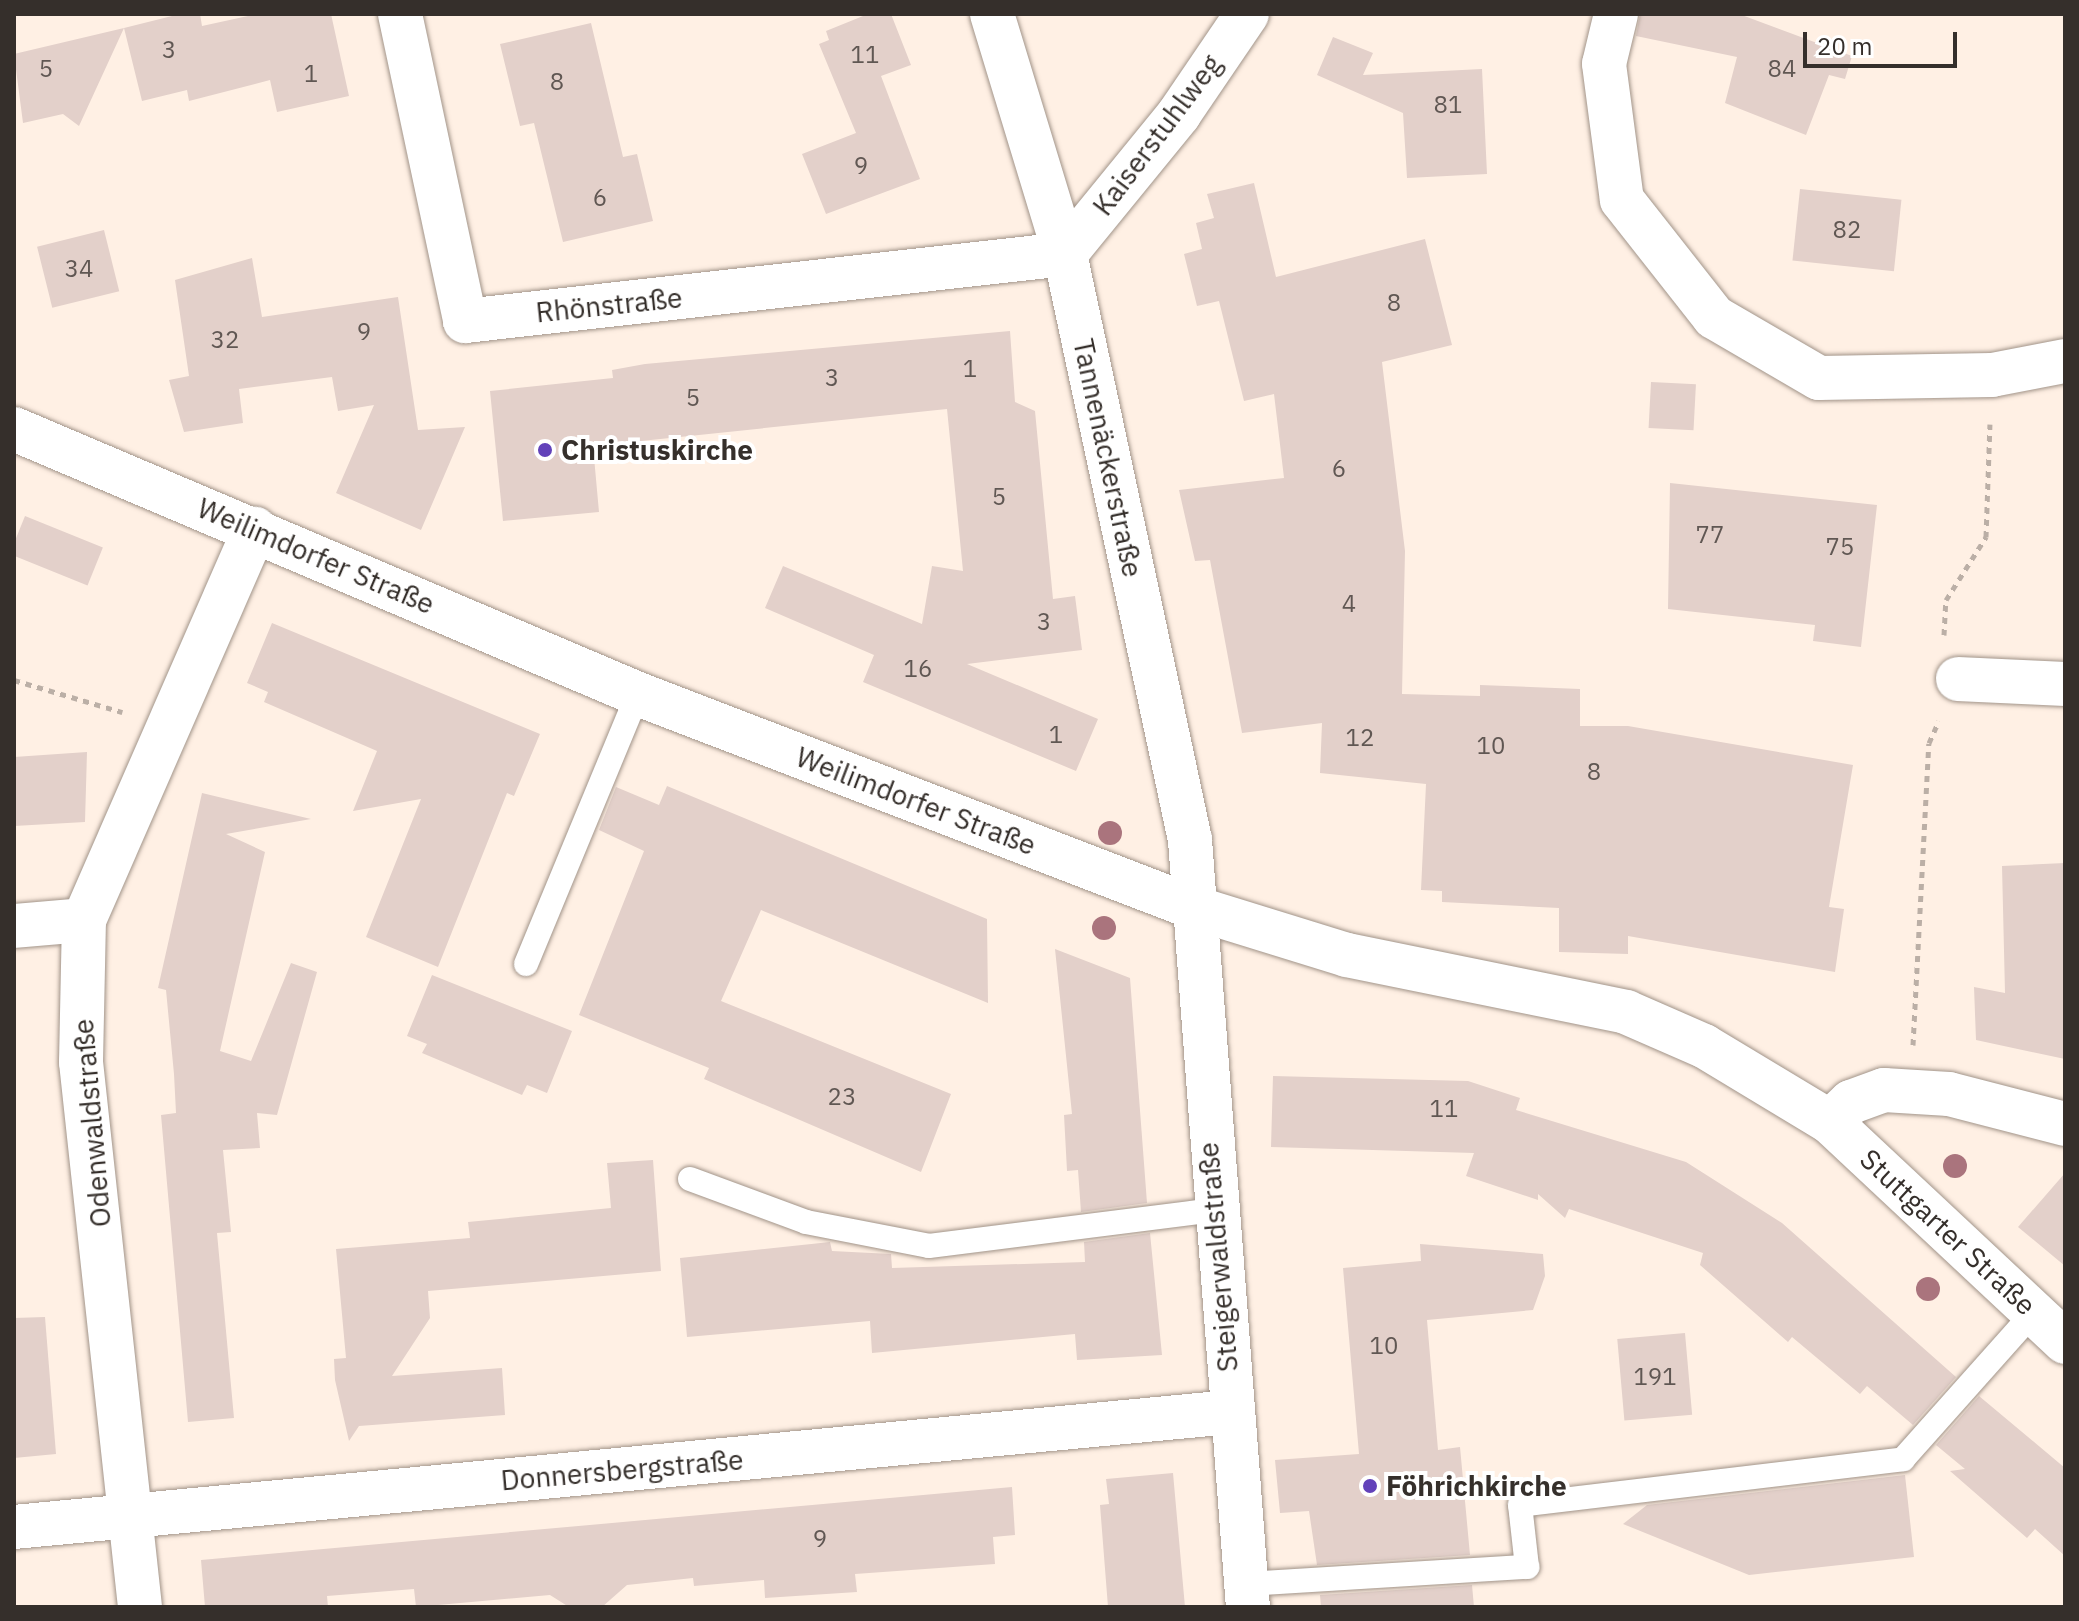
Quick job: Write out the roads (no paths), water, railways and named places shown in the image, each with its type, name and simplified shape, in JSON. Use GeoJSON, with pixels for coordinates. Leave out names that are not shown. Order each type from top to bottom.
{"type":"FeatureCollection","features":[{"type":"Feature","properties":{"kind":"street","name":"Rhönstraße"},"geometry":{"type":"LineString","coordinates":[[400,14],[465,321],[1065,254]]}},
{"type":"Feature","properties":{"kind":"street","name":"Tannenäckerstraße"},"geometry":{"type":"LineString","coordinates":[[992,14],[1065,254],[1190,840],[1195,908]]}},
{"type":"Feature","properties":{"kind":"street","name":"Kaiserstuhlweg"},"geometry":{"type":"LineString","coordinates":[[1065,254],[1179,114],[1247,14]]}},
{"type":"Feature","properties":{"kind":"street"},"geometry":{"type":"LineString","coordinates":[[1616,14],[1604,64],[1622,200],[1714,317],[1819,378],[1992,375],[2065,361]]}},
{"type":"Feature","properties":{"kind":"street","name":"Weilimdorfer Straße"},"geometry":{"type":"LineString","coordinates":[[14,429],[638,694],[1195,908],[1347,955],[1626,1012],[1766,1077],[1830,1122]]}},
{"type":"Feature","properties":{"kind":"street","name":"Odenwaldstraße"},"geometry":{"type":"LineString","coordinates":[[140,1607],[81,1062],[84,920],[255,529]]}},
{"type":"Feature","properties":{"kind":"street"},"geometry":{"type":"LineString","coordinates":[[1958,679],[2065,684]]}},
{"type":"Feature","properties":{"kind":"street","name":"Steigerwaldstraße"},"geometry":{"type":"LineString","coordinates":[[1195,908],[1214,1210],[1247,1596]]}},
{"type":"Feature","properties":{"kind":"street"},"geometry":{"type":"LineString","coordinates":[[14,926],[84,920]]}},
{"type":"Feature","properties":{"kind":"street"},"geometry":{"type":"LineString","coordinates":[[1830,1122],[1851,1102],[1884,1090],[1949,1094],[2065,1124]]}},
{"type":"Feature","properties":{"kind":"street","name":"Stuttgarter Straße"},"geometry":{"type":"LineString","coordinates":[[1830,1122],[2065,1342]]}},
{"type":"Feature","properties":{"kind":"street","name":"Donnersbergstraße"},"geometry":{"type":"LineString","coordinates":[[14,1527],[1230,1412]]}},
{"type":"Feature","properties":{"kind":"lane"},"geometry":{"type":"LineString","coordinates":[[526,964],[638,694]]}},
{"type":"Feature","properties":{"kind":"lane"},"geometry":{"type":"LineString","coordinates":[[690,1179],[806,1222],[929,1246],[1214,1210]]}},
{"type":"Feature","properties":{"kind":"lane"},"geometry":{"type":"LineString","coordinates":[[1247,1596],[1527,1567],[1520,1505],[1903,1459],[2033,1313]]}},
{"type":"Feature","properties":{"kind":"place","name":"Christuskirche"},"geometry":{"type":"Point","coordinates":[545,450]}},
{"type":"Feature","properties":{"kind":"place","name":"Föhrichkirche"},"geometry":{"type":"Point","coordinates":[1370,1486]}}]}
